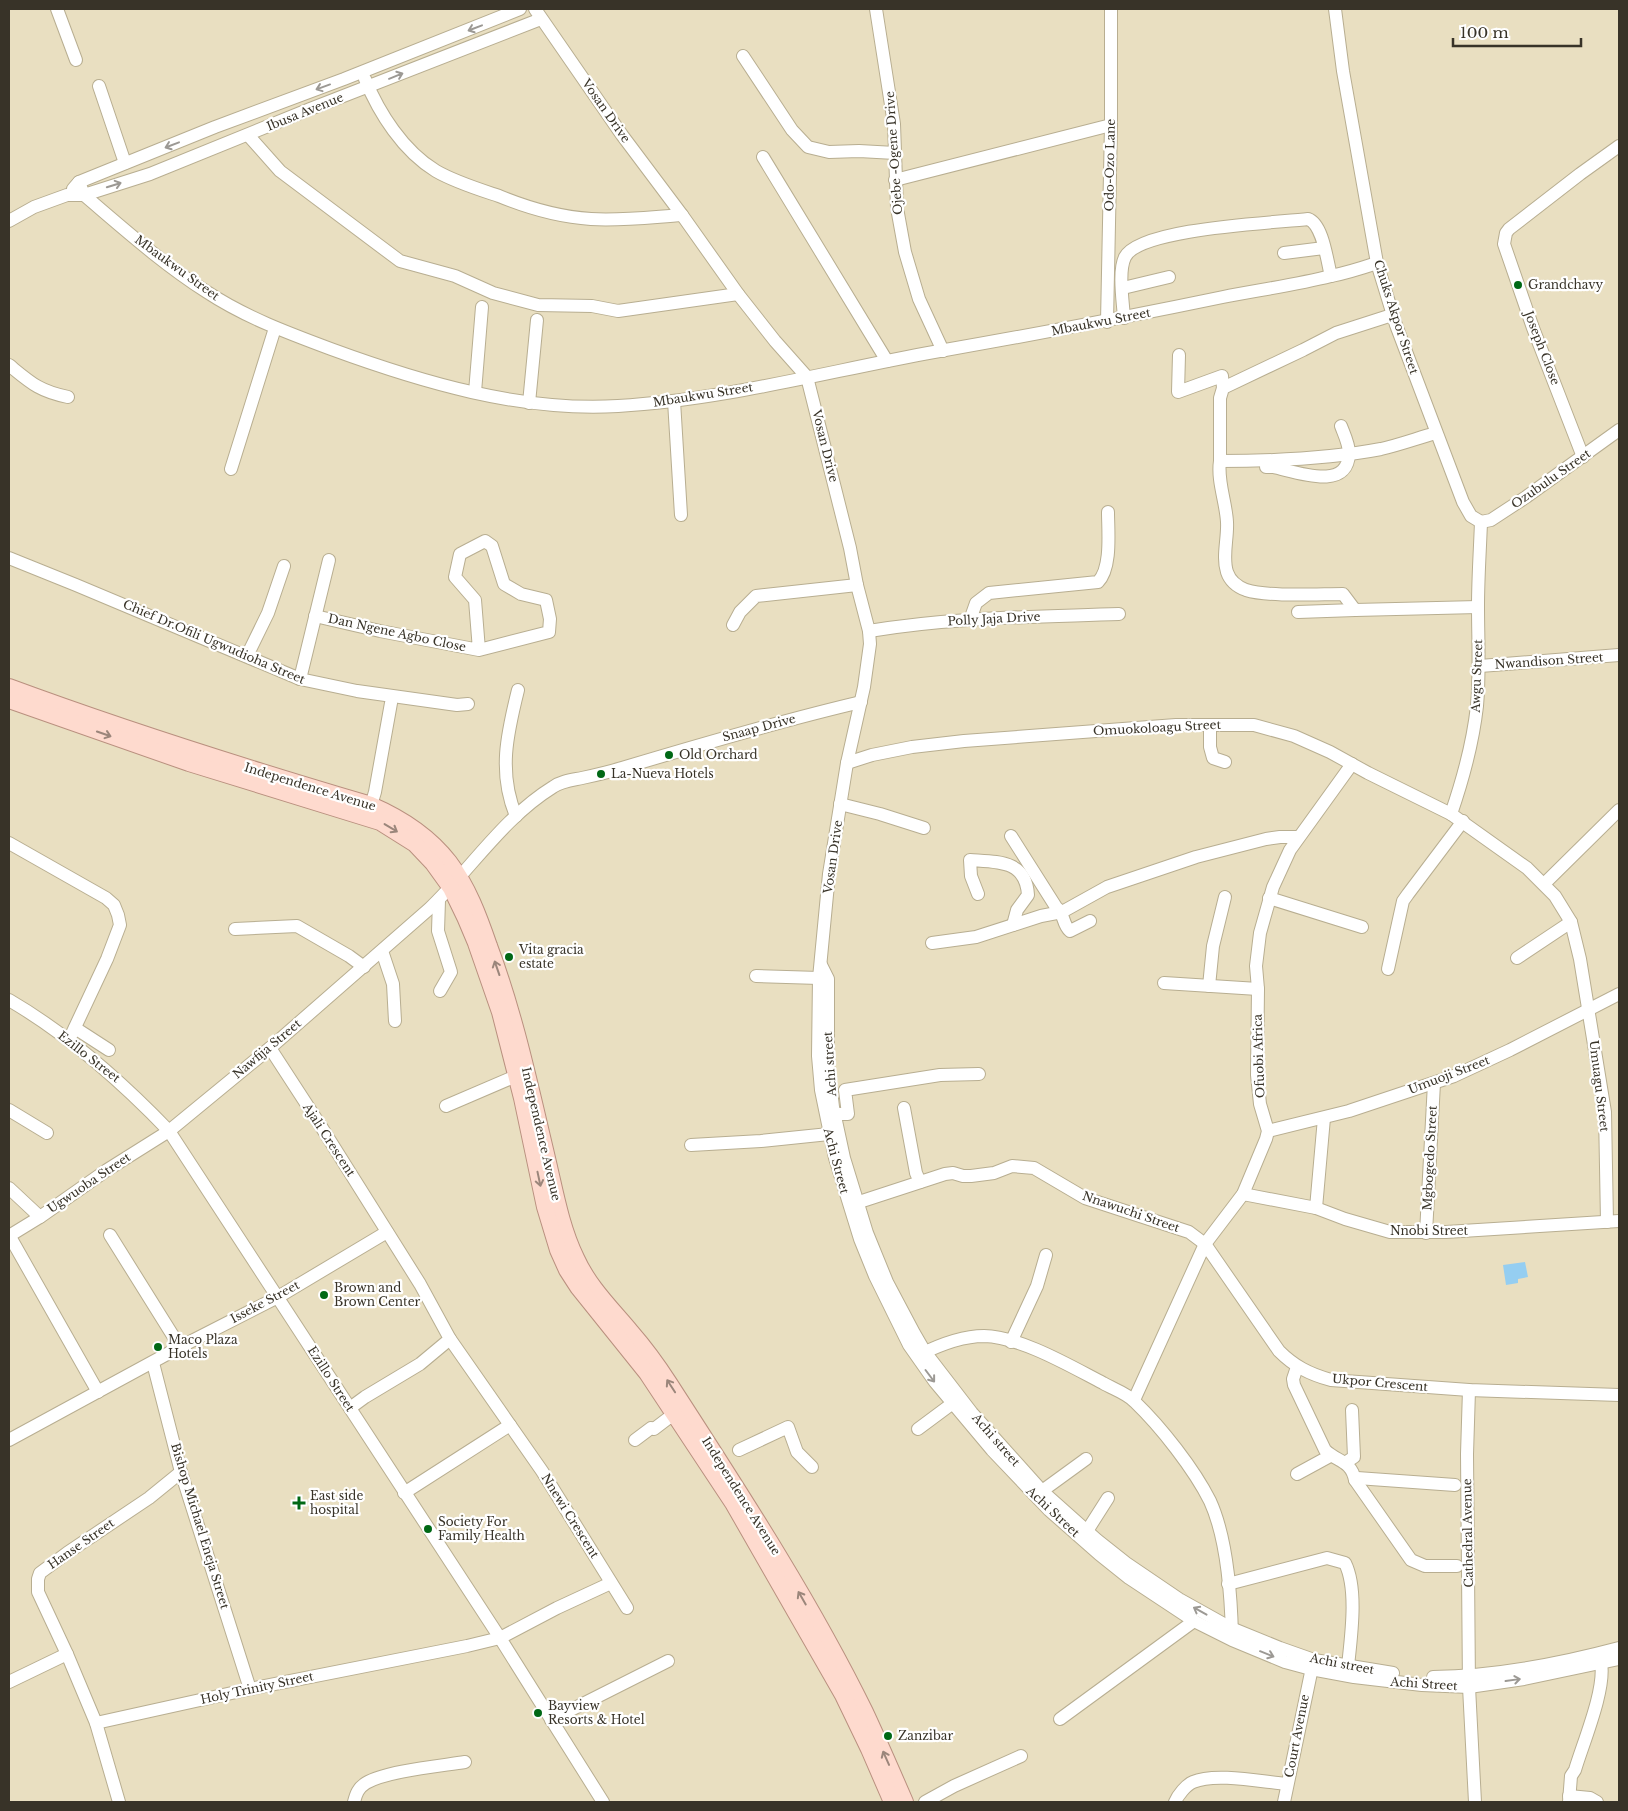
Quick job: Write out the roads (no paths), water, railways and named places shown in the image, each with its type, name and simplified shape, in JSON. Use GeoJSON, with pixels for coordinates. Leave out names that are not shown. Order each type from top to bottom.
{"type":"FeatureCollection","features":[{"type":"Feature","properties":{"kind":"main road","name":"Independence Avenue"},"geometry":{"type":"LineString","coordinates":[[9,687],[192,750],[371,805],[388,812],[413,828],[440,850],[455,882],[481,922],[498,968],[551,1205]]}},
{"type":"Feature","properties":{"kind":"main road","name":"Independence Avenue"},"geometry":{"type":"LineString","coordinates":[[9,700],[164,755],[380,822],[420,848],[441,874],[455,882]]}},
{"type":"Feature","properties":{"kind":"main road","name":"Independence Avenue"},"geometry":{"type":"LineString","coordinates":[[518,1058],[516,1076],[564,1247],[582,1271],[598,1303],[633,1334],[675,1413],[738,1500],[843,1694],[892,1802]]}},
{"type":"Feature","properties":{"kind":"main road","name":"Independence Avenue"},"geometry":{"type":"LineString","coordinates":[[653,1369],[809,1609],[865,1712],[905,1802]]}},
{"type":"Feature","properties":{"kind":"street"},"geometry":{"type":"LineString","coordinates":[[57,9],[76,60]]}},
{"type":"Feature","properties":{"kind":"street","name":"Ibusa Avenue"},"geometry":{"type":"LineString","coordinates":[[67,196],[79,182],[125,163],[520,9]]}},
{"type":"Feature","properties":{"kind":"street","name":"Ojebe -Ogene Drive"},"geometry":{"type":"LineString","coordinates":[[876,9],[893,111],[897,208],[908,265],[919,299],[943,351]]}},
{"type":"Feature","properties":{"kind":"street","name":"Odo-Ozo Lane"},"geometry":{"type":"LineString","coordinates":[[1107,322],[1111,9]]}},
{"type":"Feature","properties":{"kind":"street","name":"Chuks Akpor Street"},"geometry":{"type":"LineString","coordinates":[[1335,9],[1343,71],[1377,264],[1392,315],[1463,502],[1471,516],[1481,522]]}},
{"type":"Feature","properties":{"kind":"street","name":"Ibusa Avenue"},"geometry":{"type":"LineString","coordinates":[[9,221],[34,207],[67,196],[84,194],[150,174],[368,86],[538,14]]}},
{"type":"Feature","properties":{"kind":"street","name":"Vosan Drive"},"geometry":{"type":"LineString","coordinates":[[538,14],[622,136],[682,215],[738,294],[775,341],[807,377],[850,548],[869,631],[870,644],[864,688],[847,763],[829,874],[821,965]]}},
{"type":"Feature","properties":{"kind":"street"},"geometry":{"type":"LineString","coordinates":[[743,56],[792,130],[808,147],[829,152],[895,153]]}},
{"type":"Feature","properties":{"kind":"street"},"geometry":{"type":"LineString","coordinates":[[362,72],[382,111],[401,140],[420,159],[446,176],[539,210],[575,218],[616,219],[682,215]]}},
{"type":"Feature","properties":{"kind":"street"},"geometry":{"type":"LineString","coordinates":[[99,86],[125,163]]}},
{"type":"Feature","properties":{"kind":"street"},"geometry":{"type":"LineString","coordinates":[[895,180],[1111,125]]}},
{"type":"Feature","properties":{"kind":"street"},"geometry":{"type":"LineString","coordinates":[[248,135],[280,171],[400,261],[455,276],[493,293],[538,305],[592,306],[618,311],[738,294]]}},
{"type":"Feature","properties":{"kind":"street","name":"Joseph Close"},"geometry":{"type":"LineString","coordinates":[[1583,457],[1504,244],[1509,229],[1619,146]]}},
{"type":"Feature","properties":{"kind":"street"},"geometry":{"type":"LineString","coordinates":[[763,157],[887,361]]}},
{"type":"Feature","properties":{"kind":"street","name":"Mbaukwu Street"},"geometry":{"type":"LineString","coordinates":[[79,182],[84,194],[158,257],[208,293],[274,328],[361,360],[444,386],[529,402],[568,406],[608,407],[674,401],[1107,322],[1331,276],[1377,264]]}},
{"type":"Feature","properties":{"kind":"street"},"geometry":{"type":"LineString","coordinates":[[1124,318],[1122,266],[1126,256],[1134,247],[1146,242],[1200,230],[1244,224],[1308,219],[1316,225],[1331,276]]}},
{"type":"Feature","properties":{"kind":"street"},"geometry":{"type":"LineString","coordinates":[[1284,254],[1324,248]]}},
{"type":"Feature","properties":{"kind":"street"},"geometry":{"type":"LineString","coordinates":[[1123,288],[1169,277]]}},
{"type":"Feature","properties":{"kind":"street"},"geometry":{"type":"LineString","coordinates":[[475,392],[482,306]]}},
{"type":"Feature","properties":{"kind":"street"},"geometry":{"type":"LineString","coordinates":[[1223,388],[1336,333],[1392,315]]}},
{"type":"Feature","properties":{"kind":"street"},"geometry":{"type":"LineString","coordinates":[[529,402],[536,320]]}},
{"type":"Feature","properties":{"kind":"street"},"geometry":{"type":"LineString","coordinates":[[231,469],[274,328]]}},
{"type":"Feature","properties":{"kind":"street"},"geometry":{"type":"LineString","coordinates":[[1179,355],[1178,392],[1222,376],[1223,388],[1219,409],[1220,465],[1227,521],[1226,563],[1227,573],[1231,580],[1238,586],[1258,592],[1343,594],[1355,610]]}},
{"type":"Feature","properties":{"kind":"street"},"geometry":{"type":"LineString","coordinates":[[9,365],[36,387],[49,393],[68,397]]}},
{"type":"Feature","properties":{"kind":"street"},"geometry":{"type":"LineString","coordinates":[[674,401],[681,515]]}},
{"type":"Feature","properties":{"kind":"street"},"geometry":{"type":"LineString","coordinates":[[1220,465],[1273,467],[1327,478],[1344,471],[1349,454],[1342,426]]}},
{"type":"Feature","properties":{"kind":"street","name":"Ozubulu Street"},"geometry":{"type":"LineString","coordinates":[[1481,522],[1491,520],[1526,498],[1619,430]]}},
{"type":"Feature","properties":{"kind":"street"},"geometry":{"type":"LineString","coordinates":[[1220,465],[1349,454],[1382,448],[1436,433]]}},
{"type":"Feature","properties":{"kind":"street"},"geometry":{"type":"LineString","coordinates":[[970,620],[976,602],[989,593],[1098,582],[1103,577],[1106,568],[1108,512]]}},
{"type":"Feature","properties":{"kind":"street","name":"Awgu Street"},"geometry":{"type":"LineString","coordinates":[[1451,814],[1459,791],[1474,727],[1480,666],[1478,607],[1481,522]]}},
{"type":"Feature","properties":{"kind":"street"},"geometry":{"type":"LineString","coordinates":[[485,541],[492,546],[504,584],[521,594],[546,600],[550,619],[549,632],[478,650],[475,600],[455,577],[460,554],[485,541]]}},
{"type":"Feature","properties":{"kind":"street","name":"Chief Dr.Ofili Ugwudioha Street"},"geometry":{"type":"LineString","coordinates":[[9,558],[300,679],[357,691],[463,704]]}},
{"type":"Feature","properties":{"kind":"street"},"geometry":{"type":"LineString","coordinates":[[300,679],[329,560]]}},
{"type":"Feature","properties":{"kind":"street"},"geometry":{"type":"LineString","coordinates":[[247,656],[268,613],[284,566]]}},
{"type":"Feature","properties":{"kind":"street"},"geometry":{"type":"LineString","coordinates":[[733,625],[740,612],[756,596],[857,585]]}},
{"type":"Feature","properties":{"kind":"street"},"geometry":{"type":"LineString","coordinates":[[1298,612],[1478,607]]}},
{"type":"Feature","properties":{"kind":"street","name":"Polly Jaja Drive"},"geometry":{"type":"LineString","coordinates":[[869,631],[898,626],[970,620],[1119,614]]}},
{"type":"Feature","properties":{"kind":"street","name":"Dan Ngene Agbo Close"},"geometry":{"type":"LineString","coordinates":[[315,616],[380,632],[478,650]]}},
{"type":"Feature","properties":{"kind":"street","name":"Nwandison Street"},"geometry":{"type":"LineString","coordinates":[[1480,666],[1619,655]]}},
{"type":"Feature","properties":{"kind":"street"},"geometry":{"type":"LineString","coordinates":[[516,816],[508,795],[506,742],[518,690]]}},
{"type":"Feature","properties":{"kind":"street","name":"Snaap Drive"},"geometry":{"type":"LineString","coordinates":[[455,882],[474,859],[516,816],[558,784],[605,773],[745,731],[861,702]]}},
{"type":"Feature","properties":{"kind":"street"},"geometry":{"type":"LineString","coordinates":[[371,805],[391,703]]}},
{"type":"Feature","properties":{"kind":"street"},"geometry":{"type":"LineString","coordinates":[[1210,725],[1210,748],[1213,758],[1225,762]]}},
{"type":"Feature","properties":{"kind":"street","name":"Omuokoloagu Street"},"geometry":{"type":"LineString","coordinates":[[847,763],[912,747],[964,741],[1147,727],[1254,725],[1294,736],[1330,752],[1451,814]]}},
{"type":"Feature","properties":{"kind":"street","name":"Ofuobi Africa"},"geometry":{"type":"LineString","coordinates":[[1268,1131],[1260,1104],[1257,1081],[1256,1020],[1258,989],[1256,966],[1258,945],[1269,898],[1277,875],[1298,837],[1352,764]]}},
{"type":"Feature","properties":{"kind":"street"},"geometry":{"type":"LineString","coordinates":[[840,804],[924,828]]}},
{"type":"Feature","properties":{"kind":"street"},"geometry":{"type":"LineString","coordinates":[[1544,884],[1619,810]]}},
{"type":"Feature","properties":{"kind":"street"},"geometry":{"type":"LineString","coordinates":[[1451,814],[1527,868],[1559,902],[1570,922],[1578,946],[1589,1010]]}},
{"type":"Feature","properties":{"kind":"street"},"geometry":{"type":"LineString","coordinates":[[1388,969],[1403,902],[1463,821]]}},
{"type":"Feature","properties":{"kind":"street"},"geometry":{"type":"LineString","coordinates":[[1011,836],[1056,908],[1062,912],[1065,927],[1070,932],[1090,921]]}},
{"type":"Feature","properties":{"kind":"street"},"geometry":{"type":"LineString","coordinates":[[932,942],[976,938],[1041,916],[1062,912],[1107,887],[1196,857],[1280,837],[1298,837]]}},
{"type":"Feature","properties":{"kind":"street"},"geometry":{"type":"LineString","coordinates":[[9,843],[106,898],[114,904],[118,915],[120,925],[117,934],[69,1040]]}},
{"type":"Feature","properties":{"kind":"street"},"geometry":{"type":"LineString","coordinates":[[978,894],[971,876],[970,860],[999,862],[1019,870],[1027,884],[1028,896],[1016,910],[1013,925]]}},
{"type":"Feature","properties":{"kind":"street","name":"Nawfija Street"},"geometry":{"type":"LineString","coordinates":[[169,1131],[270,1048],[382,951],[455,882]]}},
{"type":"Feature","properties":{"kind":"street"},"geometry":{"type":"LineString","coordinates":[[1209,986],[1213,946],[1225,897]]}},
{"type":"Feature","properties":{"kind":"street"},"geometry":{"type":"LineString","coordinates":[[1269,898],[1362,927]]}},
{"type":"Feature","properties":{"kind":"street"},"geometry":{"type":"LineString","coordinates":[[438,900],[438,931],[451,972],[440,991]]}},
{"type":"Feature","properties":{"kind":"street"},"geometry":{"type":"LineString","coordinates":[[1518,958],[1570,922]]}},
{"type":"Feature","properties":{"kind":"street"},"geometry":{"type":"LineString","coordinates":[[235,929],[298,926],[364,966]]}},
{"type":"Feature","properties":{"kind":"street"},"geometry":{"type":"LineString","coordinates":[[382,951],[393,984],[395,1021]]}},
{"type":"Feature","properties":{"kind":"street","name":"Achi Street"},"geometry":{"type":"LineString","coordinates":[[821,965],[819,978],[818,1061],[821,1090],[829,1134],[853,1204]]}},
{"type":"Feature","properties":{"kind":"street","name":"Achi street"},"geometry":{"type":"LineString","coordinates":[[821,965],[828,979],[828,1065],[835,1114],[853,1204],[921,1354],[1042,1491],[1087,1531],[1147,1579],[1232,1634]]}},
{"type":"Feature","properties":{"kind":"street"},"geometry":{"type":"LineString","coordinates":[[756,976],[819,978]]}},
{"type":"Feature","properties":{"kind":"street"},"geometry":{"type":"LineString","coordinates":[[1164,983],[1258,989]]}},
{"type":"Feature","properties":{"kind":"street","name":"Umuoji Street"},"geometry":{"type":"LineString","coordinates":[[1268,1131],[1324,1118],[1434,1083],[1481,1064],[1619,994]]}},
{"type":"Feature","properties":{"kind":"street","name":"Ezillo Street"},"geometry":{"type":"LineString","coordinates":[[9,1000],[69,1040],[114,1075],[169,1131],[500,1638],[603,1802]]}},
{"type":"Feature","properties":{"kind":"street","name":"Umuagu Street"},"geometry":{"type":"LineString","coordinates":[[1589,1010],[1605,1112],[1613,1222]]}},
{"type":"Feature","properties":{"kind":"street"},"geometry":{"type":"LineString","coordinates":[[75,1028],[109,1050]]}},
{"type":"Feature","properties":{"kind":"street","name":"Ajali Crescent"},"geometry":{"type":"LineString","coordinates":[[270,1048],[420,1284]]}},
{"type":"Feature","properties":{"kind":"street"},"geometry":{"type":"LineString","coordinates":[[835,1114],[848,1114],[845,1090],[940,1075],[979,1074]]}},
{"type":"Feature","properties":{"kind":"street"},"geometry":{"type":"LineString","coordinates":[[446,1106],[516,1076]]}},
{"type":"Feature","properties":{"kind":"street","name":"Mgbogedo Street"},"geometry":{"type":"LineString","coordinates":[[1426,1233],[1434,1083]]}},
{"type":"Feature","properties":{"kind":"street"},"geometry":{"type":"LineString","coordinates":[[904,1108],[916,1173],[920,1182]]}},
{"type":"Feature","properties":{"kind":"street"},"geometry":{"type":"LineString","coordinates":[[9,1110],[47,1133]]}},
{"type":"Feature","properties":{"kind":"street"},"geometry":{"type":"LineString","coordinates":[[1316,1208],[1324,1118]]}},
{"type":"Feature","properties":{"kind":"street","name":"Ugwuoba Street"},"geometry":{"type":"LineString","coordinates":[[9,1235],[40,1217],[107,1170],[169,1131]]}},
{"type":"Feature","properties":{"kind":"street"},"geometry":{"type":"LineString","coordinates":[[1134,1400],[1205,1244],[1243,1194],[1268,1131]]}},
{"type":"Feature","properties":{"kind":"street"},"geometry":{"type":"LineString","coordinates":[[691,1145],[761,1141],[829,1134]]}},
{"type":"Feature","properties":{"kind":"street","name":"Nnawuchi Street"},"geometry":{"type":"LineString","coordinates":[[853,1204],[945,1174],[953,1173],[963,1176],[994,1173],[1012,1166],[1028,1167],[1034,1168],[1097,1203],[1189,1232],[1205,1244]]}},
{"type":"Feature","properties":{"kind":"street"},"geometry":{"type":"LineString","coordinates":[[9,1188],[40,1217]]}},
{"type":"Feature","properties":{"kind":"street","name":"Nnobi Street"},"geometry":{"type":"LineString","coordinates":[[1243,1194],[1316,1208],[1375,1229],[1390,1232],[1426,1233],[1613,1222]]}},
{"type":"Feature","properties":{"kind":"street","name":"Isseke Street"},"geometry":{"type":"LineString","coordinates":[[9,1440],[180,1347],[278,1297],[387,1232]]}},
{"type":"Feature","properties":{"kind":"street"},"geometry":{"type":"LineString","coordinates":[[9,1235],[98,1392]]}},
{"type":"Feature","properties":{"kind":"street"},"geometry":{"type":"LineString","coordinates":[[110,1235],[180,1347]]}},
{"type":"Feature","properties":{"kind":"street","name":"Ukpor Crescent"},"geometry":{"type":"LineString","coordinates":[[1205,1244],[1279,1350],[1297,1367],[1313,1375],[1330,1380],[1469,1390],[1619,1395]]}},
{"type":"Feature","properties":{"kind":"street"},"geometry":{"type":"LineString","coordinates":[[1011,1342],[1037,1286],[1046,1255]]}},
{"type":"Feature","properties":{"kind":"street","name":"Nnewi Crescent"},"geometry":{"type":"LineString","coordinates":[[420,1284],[450,1340],[542,1471],[627,1608]]}},
{"type":"Feature","properties":{"kind":"street"},"geometry":{"type":"LineString","coordinates":[[921,1354],[949,1342],[979,1336],[995,1337],[1052,1357],[1134,1400],[1174,1446],[1192,1471],[1216,1516],[1223,1543],[1232,1634]]}},
{"type":"Feature","properties":{"kind":"street"},"geometry":{"type":"LineString","coordinates":[[350,1408],[420,1364],[450,1340]]}},
{"type":"Feature","properties":{"kind":"street","name":"Achi Street"},"geometry":{"type":"LineString","coordinates":[[921,1354],[935,1382],[1008,1468],[1049,1510],[1122,1572],[1194,1621],[1232,1634],[1285,1662],[1312,1664],[1394,1682],[1469,1682],[1524,1679],[1619,1659]]}},
{"type":"Feature","properties":{"kind":"street","name":"Bishop Michael Eneja Street"},"geometry":{"type":"LineString","coordinates":[[153,1363],[181,1472],[250,1689]]}},
{"type":"Feature","properties":{"kind":"street"},"geometry":{"type":"LineString","coordinates":[[1297,1367],[1294,1385],[1324,1450],[1330,1456],[1345,1463],[1353,1472],[1355,1480],[1411,1560],[1425,1566],[1457,1566]]}},
{"type":"Feature","properties":{"kind":"street","name":"Cathedral Avenue"},"geometry":{"type":"LineString","coordinates":[[1469,1390],[1467,1454],[1469,1682],[1475,1802]]}},
{"type":"Feature","properties":{"kind":"street"},"geometry":{"type":"LineString","coordinates":[[918,1430],[953,1403]]}},
{"type":"Feature","properties":{"kind":"street"},"geometry":{"type":"LineString","coordinates":[[1345,1463],[1354,1456],[1352,1410]]}},
{"type":"Feature","properties":{"kind":"street"},"geometry":{"type":"LineString","coordinates":[[635,1440],[651,1428],[654,1429],[675,1413]]}},
{"type":"Feature","properties":{"kind":"street"},"geometry":{"type":"LineString","coordinates":[[404,1493],[510,1425]]}},
{"type":"Feature","properties":{"kind":"street"},"geometry":{"type":"LineString","coordinates":[[739,1450],[788,1427],[797,1452],[812,1467]]}},
{"type":"Feature","properties":{"kind":"street"},"geometry":{"type":"LineString","coordinates":[[1297,1474],[1330,1456]]}},
{"type":"Feature","properties":{"kind":"street"},"geometry":{"type":"LineString","coordinates":[[1042,1491],[1086,1459]]}},
{"type":"Feature","properties":{"kind":"street","name":"Hanse Street"},"geometry":{"type":"LineString","coordinates":[[96,1723],[38,1592],[37,1585],[40,1574],[96,1533],[149,1498],[181,1472]]}},
{"type":"Feature","properties":{"kind":"street"},"geometry":{"type":"LineString","coordinates":[[1355,1480],[1357,1478],[1455,1485]]}},
{"type":"Feature","properties":{"kind":"street"},"geometry":{"type":"LineString","coordinates":[[1087,1531],[1108,1498]]}},
{"type":"Feature","properties":{"kind":"street"},"geometry":{"type":"LineString","coordinates":[[1228,1584],[1327,1558],[1345,1563],[1349,1571],[1352,1587],[1348,1666]]}},
{"type":"Feature","properties":{"kind":"street","name":"Holy Trinity Street"},"geometry":{"type":"LineString","coordinates":[[96,1723],[250,1689],[500,1638],[611,1583]]}},
{"type":"Feature","properties":{"kind":"street"},"geometry":{"type":"LineString","coordinates":[[1060,1719],[1194,1621]]}},
{"type":"Feature","properties":{"kind":"street","name":"Achi street"},"geometry":{"type":"LineString","coordinates":[[1312,1664],[1348,1666],[1469,1682],[1619,1648]]}},
{"type":"Feature","properties":{"kind":"street"},"geometry":{"type":"LineString","coordinates":[[9,1682],[67,1654]]}},
{"type":"Feature","properties":{"kind":"street"},"geometry":{"type":"LineString","coordinates":[[551,1720],[668,1661]]}},
{"type":"Feature","properties":{"kind":"street"},"geometry":{"type":"LineString","coordinates":[[1597,1802],[1590,1798],[1569,1799],[1571,1776],[1575,1770],[1601,1686],[1603,1671],[1601,1663]]}},
{"type":"Feature","properties":{"kind":"street","name":"Court Avenue"},"geometry":{"type":"LineString","coordinates":[[1284,1802],[1312,1664]]}},
{"type":"Feature","properties":{"kind":"street"},"geometry":{"type":"LineString","coordinates":[[96,1723],[119,1802]]}},
{"type":"Feature","properties":{"kind":"street"},"geometry":{"type":"LineString","coordinates":[[925,1802],[954,1786],[1021,1756]]}},
{"type":"Feature","properties":{"kind":"street"},"geometry":{"type":"LineString","coordinates":[[354,1802],[356,1792],[366,1783],[380,1778],[465,1762]]}},
{"type":"Feature","properties":{"kind":"street"},"geometry":{"type":"LineString","coordinates":[[1175,1802],[1191,1782],[1202,1779],[1215,1778],[1287,1784]]}},
{"type":"Feature","properties":{"kind":"water"},"geometry":{"type":"Polygon","coordinates":[[[1525,1262],[1528,1277],[1518,1279],[1518,1283],[1506,1285],[1503,1265],[1525,1262]]]}},
{"type":"Feature","properties":{"kind":"place","name":"Grandchavy"},"geometry":{"type":"Point","coordinates":[1518,285]}},
{"type":"Feature","properties":{"kind":"place","name":"Old Orchard"},"geometry":{"type":"Point","coordinates":[669,755]}},
{"type":"Feature","properties":{"kind":"place","name":"La-Nueva Hotels"},"geometry":{"type":"Point","coordinates":[601,774]}},
{"type":"Feature","properties":{"kind":"place","name":"Vita gracia estate"},"geometry":{"type":"Point","coordinates":[509,957]}},
{"type":"Feature","properties":{"kind":"place","name":"Brown and Brown Center"},"geometry":{"type":"Point","coordinates":[324,1295]}},
{"type":"Feature","properties":{"kind":"place","name":"Maco Plaza Hotels"},"geometry":{"type":"Point","coordinates":[158,1347]}},
{"type":"Feature","properties":{"kind":"place","name":"East side hospital"},"geometry":{"type":"Point","coordinates":[299,1503]}},
{"type":"Feature","properties":{"kind":"place","name":"Society For Family Health"},"geometry":{"type":"Point","coordinates":[428,1529]}},
{"type":"Feature","properties":{"kind":"place","name":"Bayview Resorts & Hotel"},"geometry":{"type":"Point","coordinates":[538,1713]}},
{"type":"Feature","properties":{"kind":"place","name":"Zanzibar"},"geometry":{"type":"Point","coordinates":[888,1736]}}]}
